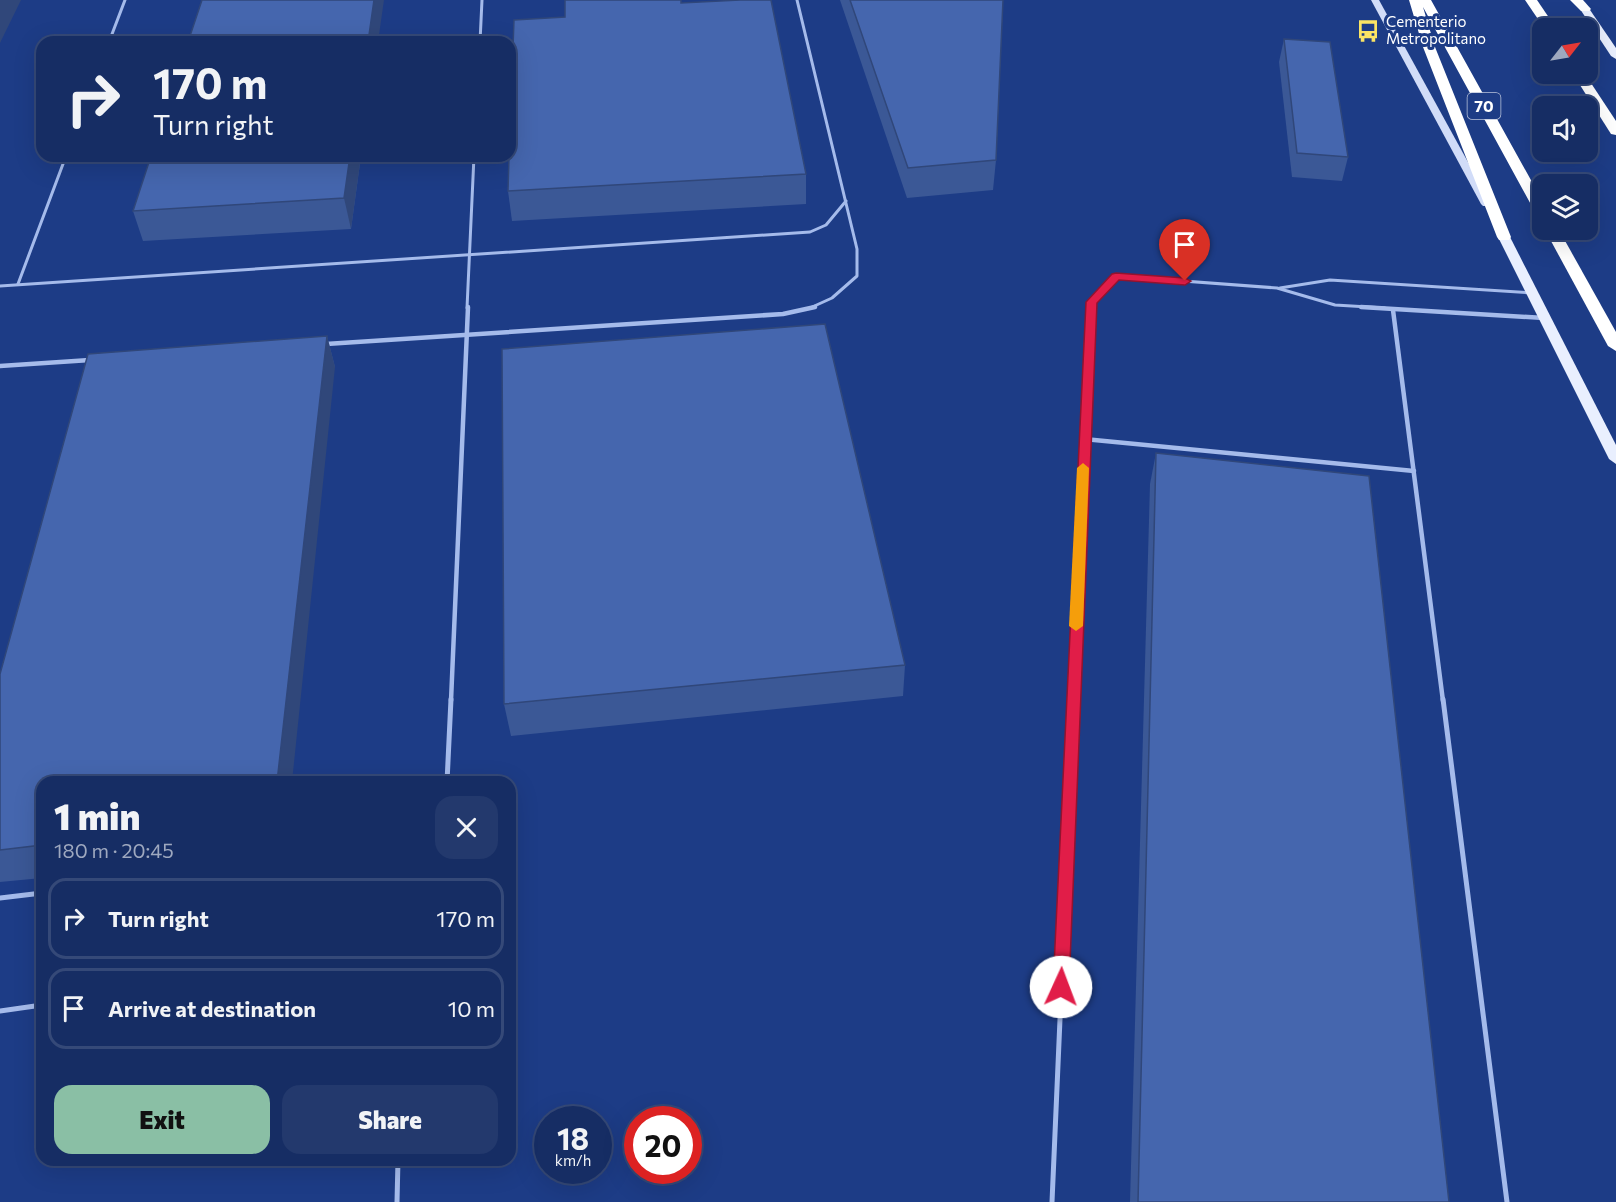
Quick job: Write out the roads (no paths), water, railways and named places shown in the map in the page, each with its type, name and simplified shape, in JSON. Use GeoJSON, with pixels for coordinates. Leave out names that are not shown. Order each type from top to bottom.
{"type":"FeatureCollection","features":[{"type":"Feature","properties":{"kind":"highway"},"geometry":{"type":"LineString","coordinates":[[1415,0],[1429,47],[1504,237]]}},
{"type":"Feature","properties":{"kind":"highway","name":"70"},"geometry":{"type":"LineString","coordinates":[[1425,0],[1532,194]]}},
{"type":"Feature","properties":{"kind":"highway"},"geometry":{"type":"LineString","coordinates":[[1531,0],[1543,18]]}},
{"type":"Feature","properties":{"kind":"highway"},"geometry":{"type":"LineString","coordinates":[[1585,84],[1616,131]]}},
{"type":"Feature","properties":{"kind":"highway"},"geometry":{"type":"LineString","coordinates":[[1558,240],[1616,346]]}},
{"type":"Feature","properties":{"kind":"main road"},"geometry":{"type":"LineString","coordinates":[[1376,0],[1504,237],[1616,459]]}},
{"type":"Feature","properties":{"kind":"main road"},"geometry":{"type":"LineString","coordinates":[[1580,3],[1616,56]]}},
{"type":"Feature","properties":{"kind":"lane"},"geometry":{"type":"LineString","coordinates":[[111,36],[125,0]]}},
{"type":"Feature","properties":{"kind":"lane"},"geometry":{"type":"LineString","coordinates":[[480,36],[482,0]]}},
{"type":"Feature","properties":{"kind":"lane"},"geometry":{"type":"LineString","coordinates":[[322,344],[783,314],[811,309],[838,296],[857,276],[857,249],[797,0]]}},
{"type":"Feature","properties":{"kind":"lane"},"geometry":{"type":"LineString","coordinates":[[18,284],[64,162]]}},
{"type":"Feature","properties":{"kind":"lane"},"geometry":{"type":"LineString","coordinates":[[447,776],[474,162]]}},
{"type":"Feature","properties":{"kind":"lane"},"geometry":{"type":"LineString","coordinates":[[0,286],[810,232],[826,225],[846,201]]}},
{"type":"Feature","properties":{"kind":"lane"},"geometry":{"type":"LineString","coordinates":[[1052,1202],[1091,302],[1116,276],[1277,288],[1335,305],[1545,318]]}},
{"type":"Feature","properties":{"kind":"lane"},"geometry":{"type":"LineString","coordinates":[[1277,288],[1330,280],[1532,293]]}},
{"type":"Feature","properties":{"kind":"lane"},"geometry":{"type":"LineString","coordinates":[[1394,310],[1507,1202]]}},
{"type":"Feature","properties":{"kind":"lane"},"geometry":{"type":"LineString","coordinates":[[0,366],[96,360]]}},
{"type":"Feature","properties":{"kind":"lane"},"geometry":{"type":"LineString","coordinates":[[1084,439],[1414,471]]}},
{"type":"Feature","properties":{"kind":"lane"},"geometry":{"type":"LineString","coordinates":[[0,898],[36,894]]}},
{"type":"Feature","properties":{"kind":"lane"},"geometry":{"type":"LineString","coordinates":[[0,1011],[36,1006]]}},
{"type":"Feature","properties":{"kind":"lane"},"geometry":{"type":"LineString","coordinates":[[397,1202],[398,1166]]}},
{"type":"Feature","properties":{"kind":"place","name":"Cementerio Metropolitano"},"geometry":{"type":"Point","coordinates":[1368,31]}}]}
